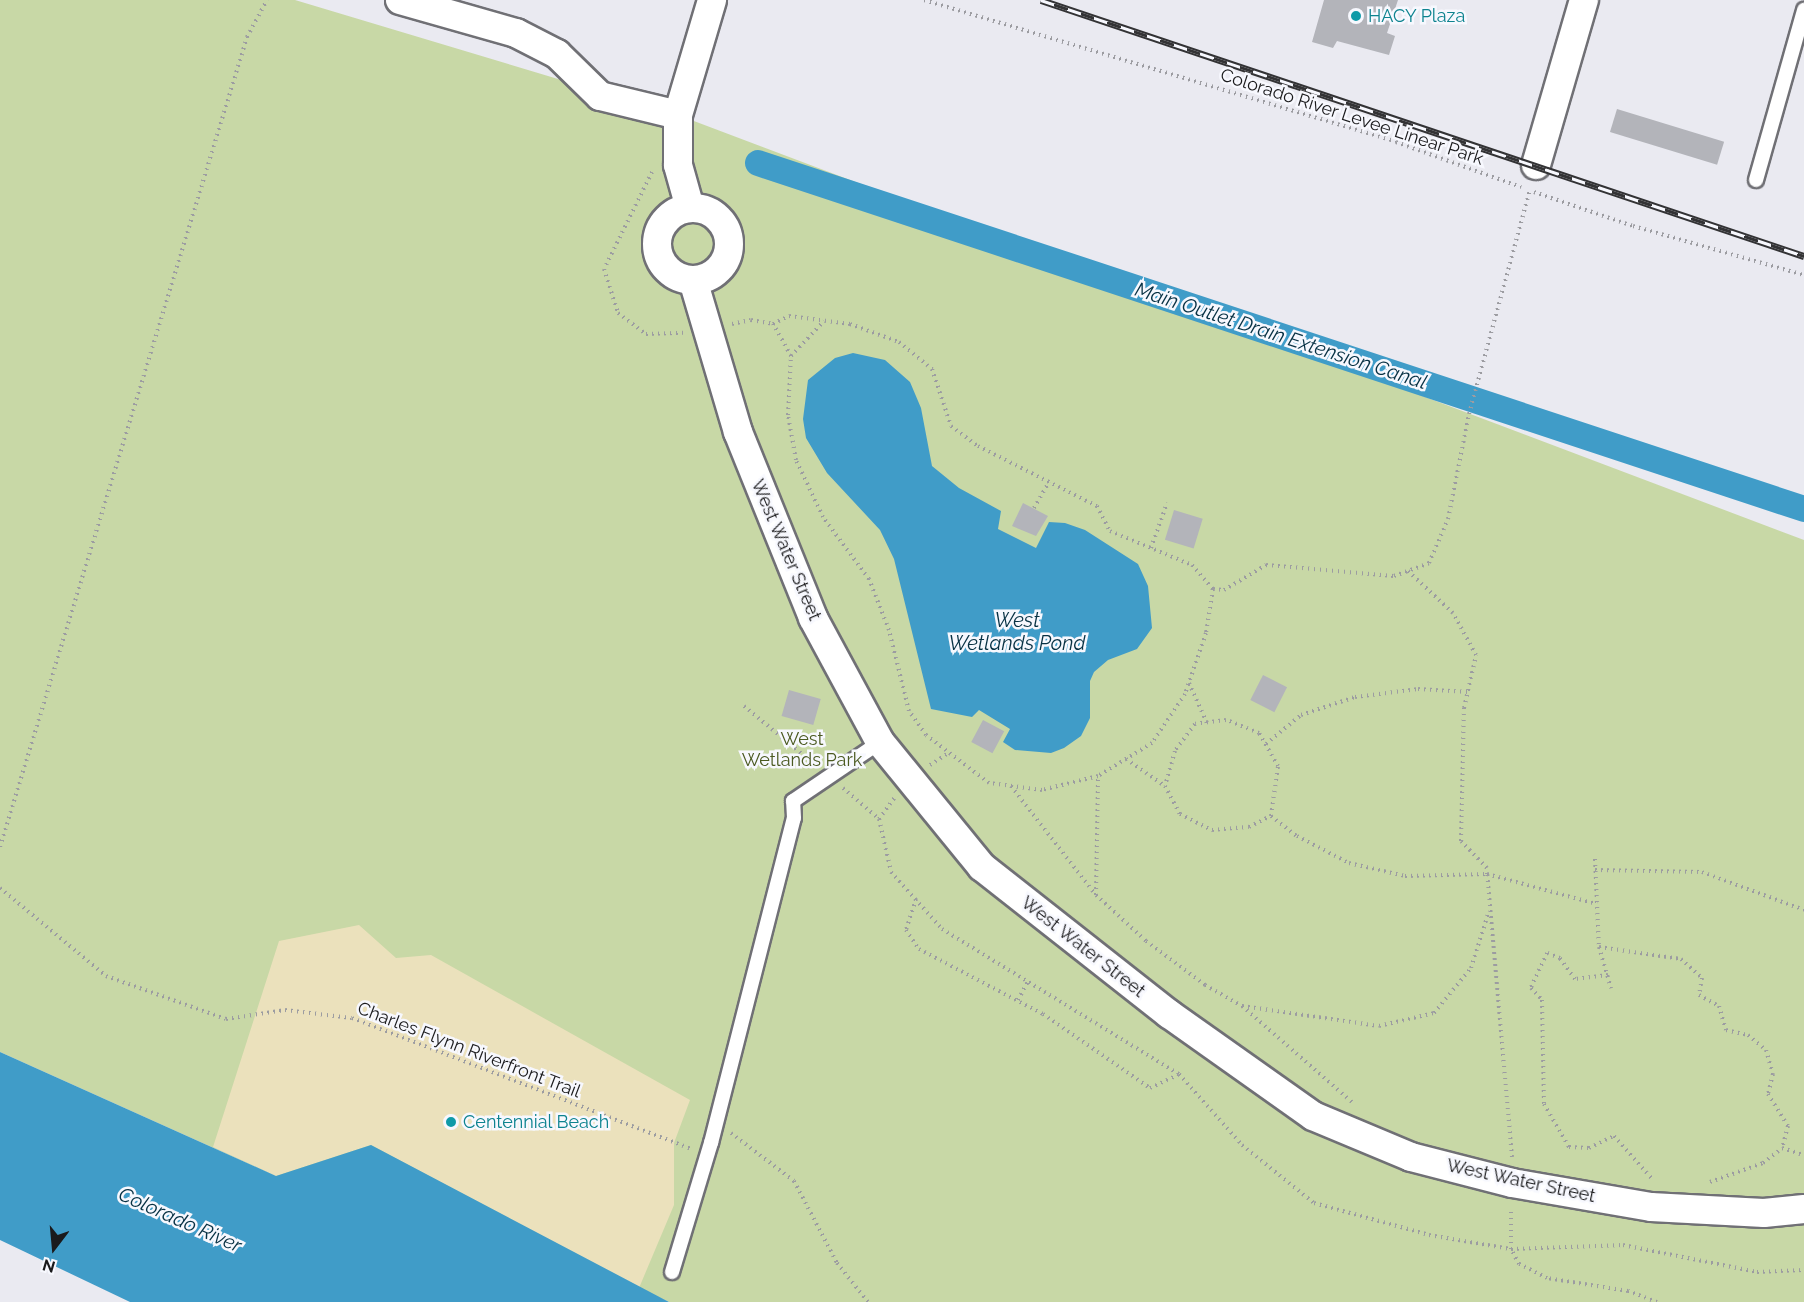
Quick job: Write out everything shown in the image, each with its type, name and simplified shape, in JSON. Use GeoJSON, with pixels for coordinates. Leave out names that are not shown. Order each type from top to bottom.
{"type":"FeatureCollection","features":[{"type":"Feature","properties":{"kind":"street"},"geometry":{"type":"LineString","coordinates":[[400,0],[516,33],[557,54],[600,96],[678,115]]}},
{"type":"Feature","properties":{"kind":"street"},"geometry":{"type":"LineString","coordinates":[[690,208],[678,165],[678,115],[712,0]]}},
{"type":"Feature","properties":{"kind":"street"},"geometry":{"type":"LineString","coordinates":[[1533,178],[1584,0]]}},
{"type":"Feature","properties":{"kind":"street"},"geometry":{"type":"LineString","coordinates":[[690,208],[713,214],[727,233],[729,246],[721,266],[704,278],[693,280],[670,272],[657,252],[657,239],[668,218],[690,208]]}},
{"type":"Feature","properties":{"kind":"street","name":"West Water Street"},"geometry":{"type":"LineString","coordinates":[[693,280],[738,432],[813,618],[880,742],[982,867],[1169,1014],[1313,1116],[1411,1157],[1515,1167],[1651,1207],[1764,1213],[1804,1209]]}},
{"type":"Feature","properties":{"kind":"lane"},"geometry":{"type":"LineString","coordinates":[[1756,180],[1804,10]]}},
{"type":"Feature","properties":{"kind":"lane"},"geometry":{"type":"LineString","coordinates":[[672,1272],[717,1122],[794,818],[793,801],[880,742]]}},
{"type":"Feature","properties":{"kind":"path"},"geometry":{"type":"LineString","coordinates":[[0,847],[244,49],[267,0]]}},
{"type":"Feature","properties":{"kind":"path","name":"Colorado River Levee Linear Park"},"geometry":{"type":"LineString","coordinates":[[924,0],[1396,142],[1533,178],[1633,226],[1804,275]]}},
{"type":"Feature","properties":{"kind":"path"},"geometry":{"type":"LineString","coordinates":[[1213,589],[1206,633],[1189,683],[1152,743],[1098,776],[1041,790],[990,783],[947,754],[926,735],[909,711],[889,630],[869,579],[823,517],[796,460],[788,415],[791,356],[773,324],[789,316],[850,324],[899,342],[932,369],[951,426],[978,446],[1097,506],[1110,531],[1192,565],[1213,589],[1224,590],[1266,565],[1394,576],[1429,563],[1448,519],[1469,414],[1533,178]]}},
{"type":"Feature","properties":{"kind":"path"},"geometry":{"type":"LineString","coordinates":[[791,356],[824,321]]}},
{"type":"Feature","properties":{"kind":"path"},"geometry":{"type":"LineString","coordinates":[[1034,508],[1049,482]]}},
{"type":"Feature","properties":{"kind":"path"},"geometry":{"type":"LineString","coordinates":[[1151,548],[1167,502]]}},
{"type":"Feature","properties":{"kind":"path"},"geometry":{"type":"LineString","coordinates":[[1408,571],[1453,613],[1476,655],[1464,708],[1461,841],[1487,868],[1515,1167],[1511,1249],[1518,1264],[1547,1278],[1628,1291],[1657,1302]]}},
{"type":"Feature","properties":{"kind":"path"},"geometry":{"type":"LineString","coordinates":[[1189,683],[1208,723]]}},
{"type":"Feature","properties":{"kind":"path"},"geometry":{"type":"LineString","coordinates":[[1266,744],[1301,715],[1356,697],[1418,688],[1468,692]]}},
{"type":"Feature","properties":{"kind":"path"},"geometry":{"type":"LineString","coordinates":[[1165,786],[1175,751],[1195,724],[1226,720],[1259,733],[1278,766],[1271,816]]}},
{"type":"Feature","properties":{"kind":"path"},"geometry":{"type":"LineString","coordinates":[[1126,759],[1165,786],[1180,814],[1212,830],[1249,826],[1271,816]]}},
{"type":"Feature","properties":{"kind":"path"},"geometry":{"type":"LineString","coordinates":[[1096,895],[1098,776]]}},
{"type":"Feature","properties":{"kind":"path"},"geometry":{"type":"LineString","coordinates":[[1011,785],[1096,895],[1146,941],[1205,985],[1242,1006],[1352,1102],[1363,1107]]}},
{"type":"Feature","properties":{"kind":"path"},"geometry":{"type":"LineString","coordinates":[[1271,816],[1297,836],[1349,863],[1405,876],[1487,874],[1597,904]]}},
{"type":"Feature","properties":{"kind":"path"},"geometry":{"type":"LineString","coordinates":[[879,819],[891,872],[942,929],[1179,1074],[1242,1145],[1314,1203],[1429,1235],[1511,1249],[1623,1245],[1757,1272],[1804,1270]]}},
{"type":"Feature","properties":{"kind":"path"},"geometry":{"type":"LineString","coordinates":[[1595,860],[1599,946],[1611,988]]}},
{"type":"Feature","properties":{"kind":"path"},"geometry":{"type":"LineString","coordinates":[[1596,870],[1702,872],[1804,910]]}},
{"type":"Feature","properties":{"kind":"path","name":"Charles Flynn Riverfront Trail"},"geometry":{"type":"LineString","coordinates":[[0,888],[106,976],[226,1018],[285,1010],[352,1018],[708,1154]]}},
{"type":"Feature","properties":{"kind":"path"},"geometry":{"type":"LineString","coordinates":[[916,899],[906,930],[919,949],[1018,1000],[1150,1088],[1179,1074]]}},
{"type":"Feature","properties":{"kind":"path"},"geometry":{"type":"LineString","coordinates":[[1242,1006],[1259,1006],[1309,1018],[1378,1026],[1434,1013],[1471,968],[1490,907]]}},
{"type":"Feature","properties":{"kind":"path"},"geometry":{"type":"LineString","coordinates":[[1599,946],[1682,958],[1702,978],[1699,995],[1719,1006],[1726,1030],[1748,1035],[1766,1050],[1773,1074],[1768,1094],[1788,1126],[1782,1148],[1763,1163],[1729,1178],[1700,1185]]}},
{"type":"Feature","properties":{"kind":"path"},"geometry":{"type":"LineString","coordinates":[[1608,975],[1575,979],[1560,958],[1547,953],[1531,988],[1542,1000],[1544,1104],[1569,1147],[1589,1148],[1614,1136],[1655,1183],[1644,1182]]}},
{"type":"Feature","properties":{"kind":"path"},"geometry":{"type":"LineString","coordinates":[[1018,1000],[1028,981]]}},
{"type":"Feature","properties":{"kind":"path"},"geometry":{"type":"LineString","coordinates":[[717,1122],[794,1181],[837,1263],[868,1302]]}},
{"type":"Feature","properties":{"kind":"path"},"geometry":{"type":"LineString","coordinates":[[1782,1148],[1804,1155]]}},
{"type":"Feature","properties":{"kind":"path"},"geometry":{"type":"LineString","coordinates":[[1501,1154],[1515,1167]]}},
{"type":"Feature","properties":{"kind":"green space","name":"West Wetlands Park"},"geometry":{"type":"Polygon","coordinates":[[[0,0],[295,0],[678,115],[1804,540],[1804,1302],[669,1302],[639,1288],[276,1176],[0,1052],[0,0]]]}},
{"type":"Feature","properties":{"kind":"sand","name":"Centennial Beach"},"geometry":{"type":"Polygon","coordinates":[[[359,925],[396,958],[431,955],[690,1100],[674,1143],[674,1205],[639,1288],[371,1145],[276,1176],[213,1147],[279,941],[359,925]]]}},
{"type":"Feature","properties":{"kind":"water","name":"West Wetlands Pond"},"geometry":{"type":"Polygon","coordinates":[[[853,353],[885,360],[910,382],[921,408],[932,466],[959,488],[1001,511],[998,529],[1036,548],[1049,522],[1065,523],[1085,530],[1138,564],[1148,586],[1152,628],[1137,649],[1108,660],[1094,672],[1090,681],[1090,718],[1081,736],[1064,748],[1051,753],[1015,750],[1003,742],[1010,729],[979,710],[972,717],[931,709],[894,559],[880,530],[827,473],[806,438],[803,419],[808,380],[835,358],[853,353]]]}},
{"type":"Feature","properties":{"kind":"water","name":"Colorado River"},"geometry":{"type":"Polygon","coordinates":[[[0,1052],[276,1176],[371,1145],[669,1302],[130,1302],[0,1240],[0,1052]]]}},
{"type":"Feature","properties":{"kind":"building","name":"HACY Plaza"},"geometry":{"type":"Polygon","coordinates":[[[1324,0],[1398,0],[1387,33],[1395,36],[1389,55],[1337,41],[1333,48],[1312,42],[1324,0]]]}},
{"type":"Feature","properties":{"kind":"building"},"geometry":{"type":"Polygon","coordinates":[[[1617,109],[1724,142],[1717,165],[1610,132],[1617,109]]]}},
{"type":"Feature","properties":{"kind":"building"},"geometry":{"type":"Polygon","coordinates":[[[1023,503],[1048,516],[1036,536],[1012,526],[1023,503]]]}},
{"type":"Feature","properties":{"kind":"building"},"geometry":{"type":"Polygon","coordinates":[[[1174,510],[1203,519],[1194,548],[1165,540],[1174,510]]]}},
{"type":"Feature","properties":{"kind":"building"},"geometry":{"type":"Polygon","coordinates":[[[1263,675],[1287,687],[1274,712],[1250,700],[1263,675]]]}},
{"type":"Feature","properties":{"kind":"building"},"geometry":{"type":"Polygon","coordinates":[[[789,690],[821,699],[813,725],[782,716],[789,690]]]}},
{"type":"Feature","properties":{"kind":"building"},"geometry":{"type":"Polygon","coordinates":[[[983,720],[1004,731],[992,753],[971,742],[983,720]]]}},
{"type":"Feature","properties":{"kind":"waterway","name":"Main Outlet Drain Extension Canal"},"geometry":{"type":"LineString","coordinates":[[758,163],[1804,509]]}},
{"type":"Feature","properties":{"kind":"railway"},"geometry":{"type":"LineString","coordinates":[[1041,0],[1804,256]]}},
{"type":"Feature","properties":{"kind":"place","name":"HACY Plaza"},"geometry":{"type":"Point","coordinates":[1356,16]}},
{"type":"Feature","properties":{"kind":"place","name":"Centennial Beach"},"geometry":{"type":"Point","coordinates":[451,1122]}}]}
